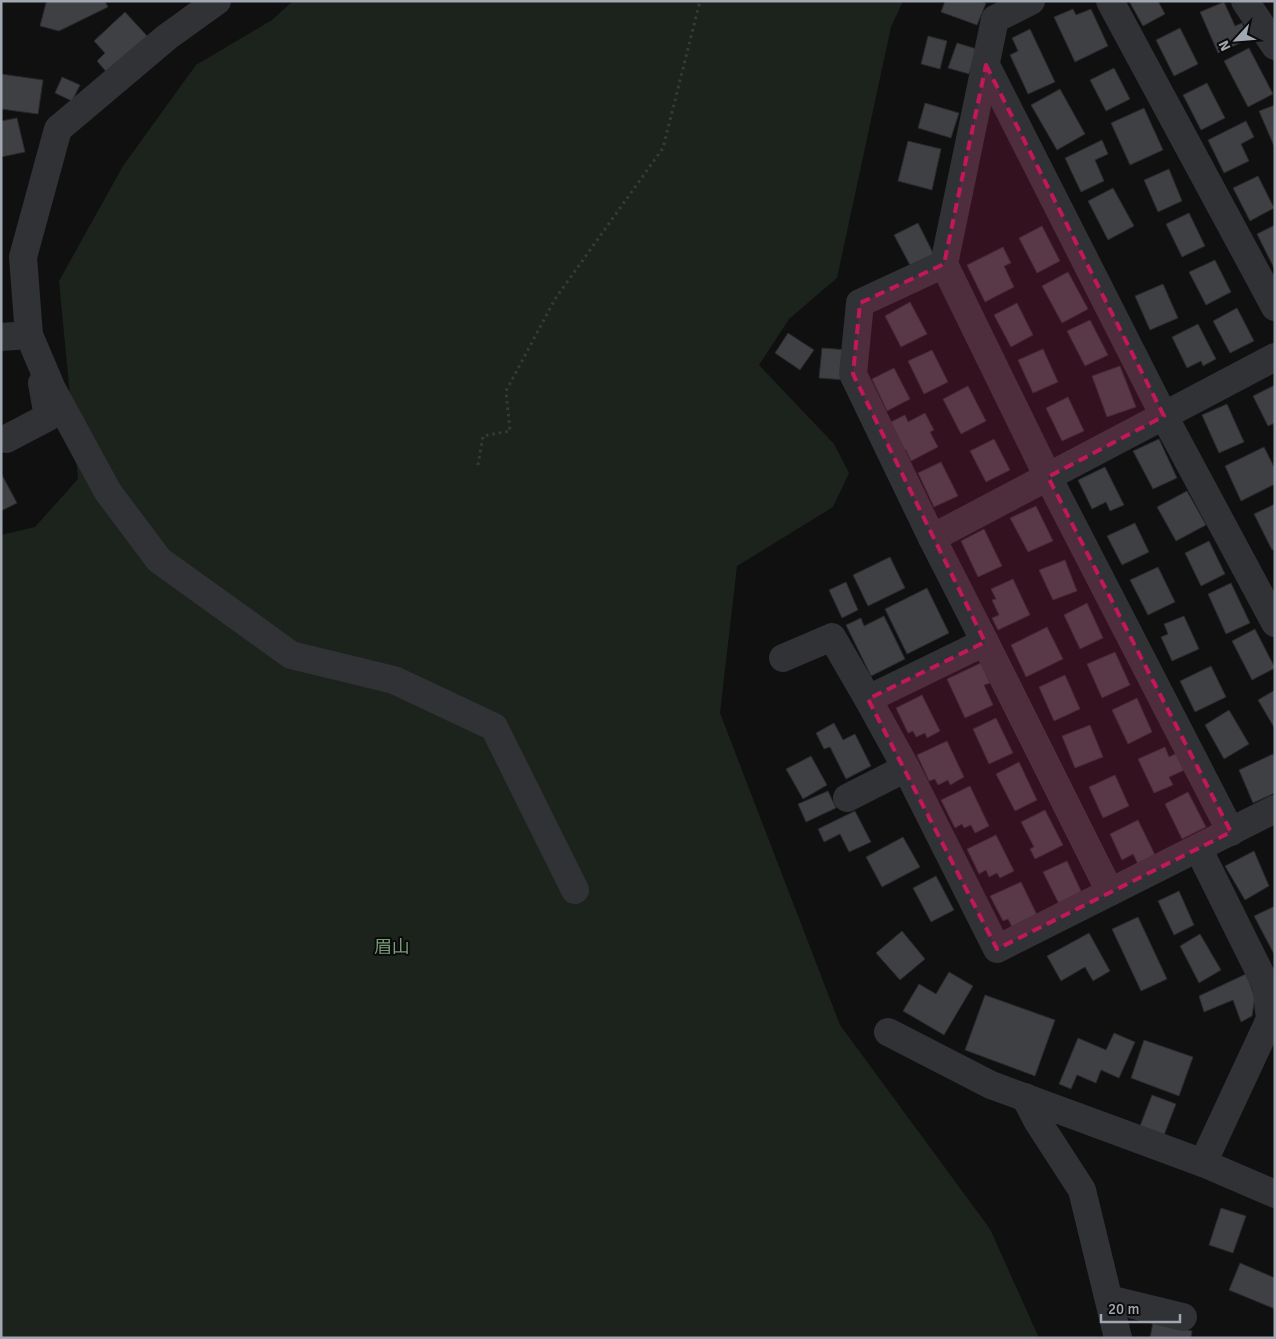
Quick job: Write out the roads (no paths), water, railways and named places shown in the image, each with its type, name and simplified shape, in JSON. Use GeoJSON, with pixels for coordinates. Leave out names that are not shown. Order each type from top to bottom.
{"type":"FeatureCollection","features":[{"type":"Feature","properties":{"kind":"street"},"geometry":{"type":"LineString","coordinates":[[6,439],[48,417],[33,346],[24,257],[58,129],[167,37],[217,1]]}},
{"type":"Feature","properties":{"kind":"street"},"geometry":{"type":"LineString","coordinates":[[1031,1],[995,18],[944,264],[1048,477],[1231,832]]}},
{"type":"Feature","properties":{"kind":"street"},"geometry":{"type":"LineString","coordinates":[[1110,1],[1275,307]]}},
{"type":"Feature","properties":{"kind":"street"},"geometry":{"type":"LineString","coordinates":[[1245,1],[1272,35]]}},
{"type":"Feature","properties":{"kind":"street"},"geometry":{"type":"LineString","coordinates":[[986,65],[1164,416],[1275,623]]}},
{"type":"Feature","properties":{"kind":"street"},"geometry":{"type":"LineString","coordinates":[[944,264],[860,303],[853,374],[932,538],[1110,892]]}},
{"type":"Feature","properties":{"kind":"street"},"geometry":{"type":"LineString","coordinates":[[1,337],[33,346]]}},
{"type":"Feature","properties":{"kind":"street"},"geometry":{"type":"LineString","coordinates":[[33,346],[52,389],[108,492],[159,560],[291,655],[394,680],[494,727],[575,890]]}},
{"type":"Feature","properties":{"kind":"street"},"geometry":{"type":"LineString","coordinates":[[932,538],[1275,357]]}},
{"type":"Feature","properties":{"kind":"street"},"geometry":{"type":"LineString","coordinates":[[783,658],[832,637],[906,768],[997,949],[1275,810]]}},
{"type":"Feature","properties":{"kind":"street"},"geometry":{"type":"LineString","coordinates":[[868,699],[985,642]]}},
{"type":"Feature","properties":{"kind":"street"},"geometry":{"type":"LineString","coordinates":[[847,798],[906,768]]}},
{"type":"Feature","properties":{"kind":"street"},"geometry":{"type":"LineString","coordinates":[[1198,848],[1266,984],[1270,1019],[1203,1163]]}},
{"type":"Feature","properties":{"kind":"street"},"geometry":{"type":"LineString","coordinates":[[888,1032],[991,1085],[1203,1163],[1275,1194]]}},
{"type":"Feature","properties":{"kind":"street"},"geometry":{"type":"LineString","coordinates":[[1025,1097],[1038,1122],[1082,1190],[1118,1338]]}},
{"type":"Feature","properties":{"kind":"street"},"geometry":{"type":"LineString","coordinates":[[1109,1299],[1183,1318]]}},
{"type":"Feature","properties":{"kind":"park label","name":"眉山"},"geometry":{"type":"Point","coordinates":[392,947]}}]}
